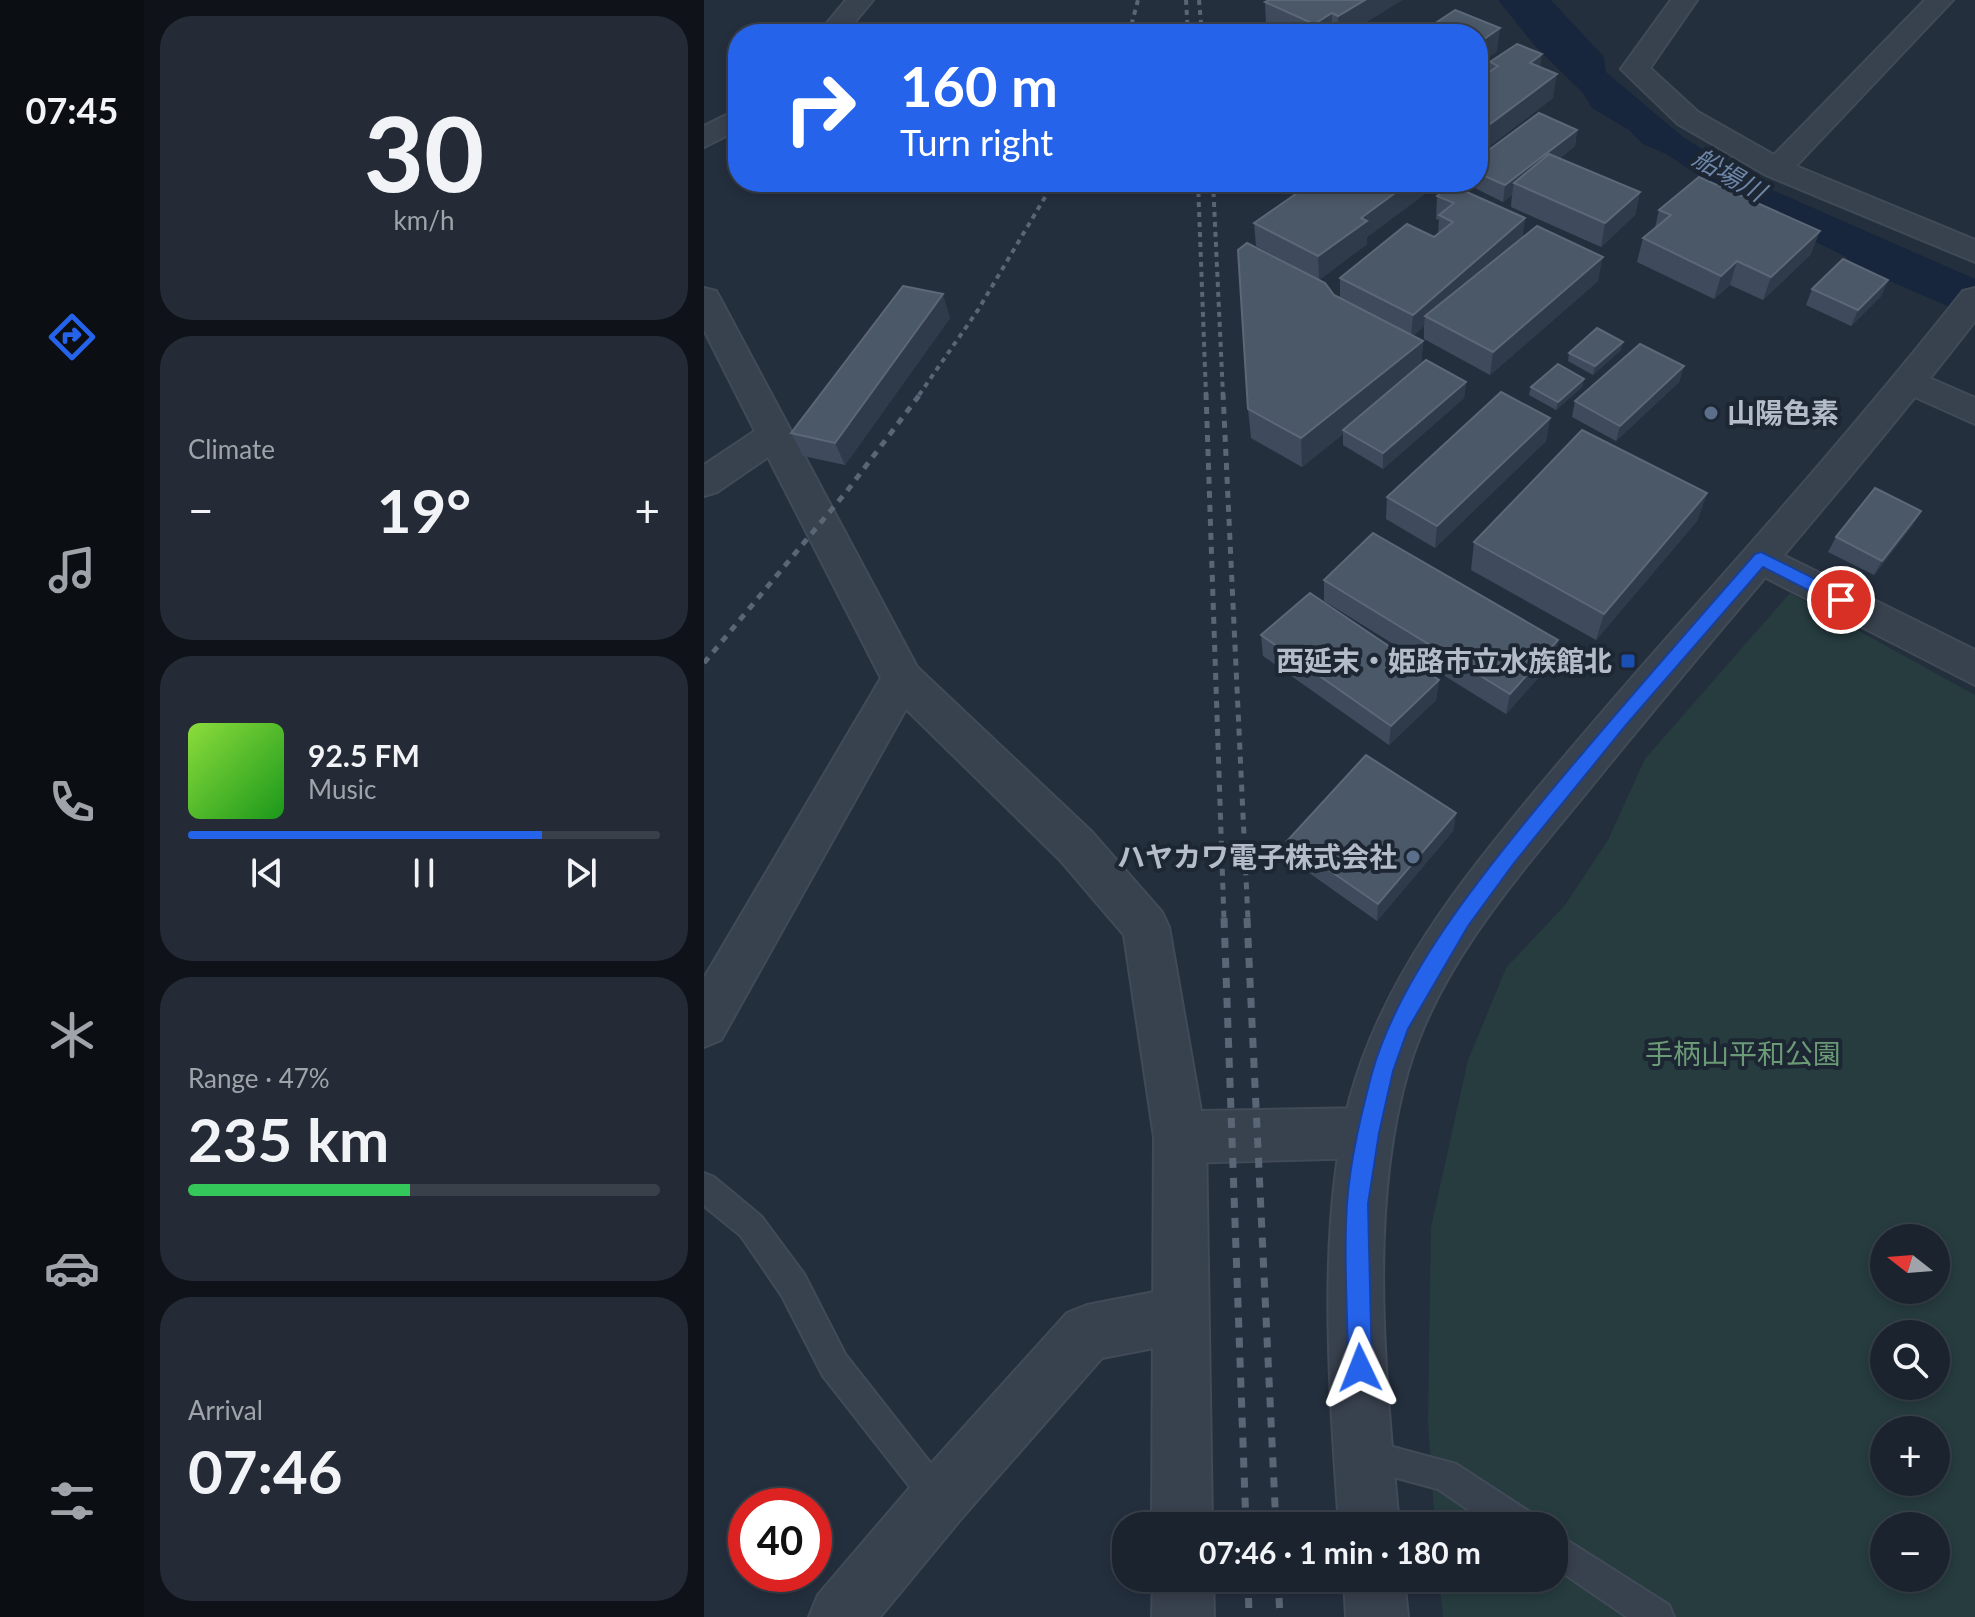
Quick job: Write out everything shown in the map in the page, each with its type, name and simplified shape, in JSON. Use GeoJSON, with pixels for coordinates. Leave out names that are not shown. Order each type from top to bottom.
{"type":"FeatureCollection","features":[{"type":"Feature","properties":{"kind":"street"},"geometry":{"type":"LineString","coordinates":[[840,24],[860,0]]}},
{"type":"Feature","properties":{"kind":"street"},"geometry":{"type":"LineString","coordinates":[[1684,0],[1635,69],[1688,118],[1777,169],[1975,252]]}},
{"type":"Feature","properties":{"kind":"street"},"geometry":{"type":"LineString","coordinates":[[1777,169],[1940,0]]}},
{"type":"Feature","properties":{"kind":"street"},"geometry":{"type":"LineString","coordinates":[[704,138],[728,124]]}},
{"type":"Feature","properties":{"kind":"street"},"geometry":{"type":"LineString","coordinates":[[704,298],[773,436],[902,679],[1076,846],[1146,927],[1180,1137],[1182,1512]]}},
{"type":"Feature","properties":{"kind":"street"},"geometry":{"type":"LineString","coordinates":[[1368,1512],[1357,1281],[1358,1204],[1368,1133],[1383,1071],[1399,1025],[1461,920],[1507,858],[1619,720],[1761,558],[1965,311]]}},
{"type":"Feature","properties":{"kind":"street"},"geometry":{"type":"LineString","coordinates":[[1909,381],[1975,412]]}},
{"type":"Feature","properties":{"kind":"street"},"geometry":{"type":"LineString","coordinates":[[704,483],[773,436]]}},
{"type":"Feature","properties":{"kind":"street"},"geometry":{"type":"LineString","coordinates":[[1761,558],[1975,669]]}},
{"type":"Feature","properties":{"kind":"street"},"geometry":{"type":"LineString","coordinates":[[704,1024],[902,679]]}},
{"type":"Feature","properties":{"kind":"street"},"geometry":{"type":"LineString","coordinates":[[1180,1137],[1368,1133]]}},
{"type":"Feature","properties":{"kind":"street"},"geometry":{"type":"LineString","coordinates":[[840,1617],[939,1499],[1087,1333],[1180,1315]]}},
{"type":"Feature","properties":{"kind":"street"},"geometry":{"type":"LineString","coordinates":[[1183,1592],[1183,1617]]}},
{"type":"Feature","properties":{"kind":"street"},"geometry":{"type":"LineString","coordinates":[[1375,1592],[1377,1617]]}},
{"type":"Feature","properties":{"kind":"lane"},"geometry":{"type":"LineString","coordinates":[[704,1187],[751,1226],[793,1285],[834,1365],[939,1499]]}},
{"type":"Feature","properties":{"kind":"lane"},"geometry":{"type":"LineString","coordinates":[[1363,1455],[1445,1475],[1500,1512]]}},
{"type":"Feature","properties":{"kind":"lane"},"geometry":{"type":"LineString","coordinates":[[1568,1557],[1657,1617]]}},
{"type":"Feature","properties":{"kind":"green space","name":"手柄山平和公園"},"geometry":{"type":"Polygon","coordinates":[[[1790,593],[1975,695],[1975,1617],[1443,1617],[1440,1592],[1568,1592],[1568,1512],[1434,1512],[1428,1422],[1431,1227],[1468,1060],[1506,968],[1565,905],[1608,840],[1645,759],[1790,593]]]}},
{"type":"Feature","properties":{"kind":"water","name":"船場川"},"geometry":{"type":"Polygon","coordinates":[[[1498,0],[1551,0],[1604,57],[1606,72],[1683,137],[1752,181],[1975,279],[1975,318],[1855,266],[1846,257],[1751,210],[1666,154],[1643,144],[1629,130],[1592,108],[1583,93],[1536,47],[1498,0]]]}},
{"type":"Feature","properties":{"kind":"building"},"geometry":{"type":"Polygon","coordinates":[[[1365,0],[1338,16],[1332,13],[1314,24],[1265,2],[1365,0]]]}},
{"type":"Feature","properties":{"kind":"building"},"geometry":{"type":"Polygon","coordinates":[[[1455,10],[1500,28],[1488,36],[1488,24],[1434,24],[1455,10]]]}},
{"type":"Feature","properties":{"kind":"building"},"geometry":{"type":"Polygon","coordinates":[[[1517,44],[1542,54],[1530,63],[1557,74],[1488,126],[1488,73],[1498,66],[1490,62],[1517,44]]]}},
{"type":"Feature","properties":{"kind":"building"},"geometry":{"type":"Polygon","coordinates":[[[1539,113],[1577,130],[1505,185],[1488,177],[1488,151],[1539,113]]]}},
{"type":"Feature","properties":{"kind":"building"},"geometry":{"type":"Polygon","coordinates":[[[1549,154],[1640,192],[1605,223],[1514,183],[1549,154]]]}},
{"type":"Feature","properties":{"kind":"building"},"geometry":{"type":"Polygon","coordinates":[[[1699,177],[1820,231],[1771,277],[1737,261],[1721,276],[1643,238],[1671,215],[1659,210],[1699,177]]]}},
{"type":"Feature","properties":{"kind":"building"},"geometry":{"type":"Polygon","coordinates":[[[1299,192],[1396,192],[1361,218],[1367,221],[1318,256],[1254,223],[1299,192]]]}},
{"type":"Feature","properties":{"kind":"building"},"geometry":{"type":"Polygon","coordinates":[[[1442,192],[1467,192],[1525,218],[1413,315],[1340,278],[1407,224],[1434,237],[1453,222],[1439,215],[1454,203],[1437,196],[1442,192]]]}},
{"type":"Feature","properties":{"kind":"building"},"geometry":{"type":"Polygon","coordinates":[[[1537,226],[1603,257],[1493,352],[1425,316],[1537,226]]]}},
{"type":"Feature","properties":{"kind":"building"},"geometry":{"type":"Polygon","coordinates":[[[1247,243],[1325,283],[1334,295],[1423,341],[1301,438],[1248,409],[1238,250],[1247,243]]]}},
{"type":"Feature","properties":{"kind":"building"},"geometry":{"type":"Polygon","coordinates":[[[1843,259],[1888,280],[1858,310],[1812,289],[1843,259]]]}},
{"type":"Feature","properties":{"kind":"building"},"geometry":{"type":"Polygon","coordinates":[[[903,286],[943,294],[835,443],[791,433],[903,286]]]}},
{"type":"Feature","properties":{"kind":"building"},"geometry":{"type":"Polygon","coordinates":[[[1597,328],[1623,342],[1595,366],[1569,353],[1597,328]]]}},
{"type":"Feature","properties":{"kind":"building"},"geometry":{"type":"Polygon","coordinates":[[[1640,344],[1684,366],[1620,426],[1575,401],[1640,344]]]}},
{"type":"Feature","properties":{"kind":"building"},"geometry":{"type":"Polygon","coordinates":[[[1426,360],[1466,382],[1383,453],[1343,430],[1426,360]]]}},
{"type":"Feature","properties":{"kind":"building"},"geometry":{"type":"Polygon","coordinates":[[[1558,364],[1584,379],[1558,402],[1531,387],[1558,364]]]}},
{"type":"Feature","properties":{"kind":"building"},"geometry":{"type":"Polygon","coordinates":[[[1501,392],[1550,418],[1437,526],[1387,497],[1501,392]]]}},
{"type":"Feature","properties":{"kind":"building"},"geometry":{"type":"Polygon","coordinates":[[[1582,430],[1707,493],[1604,614],[1474,542],[1582,430]]]}},
{"type":"Feature","properties":{"kind":"building"},"geometry":{"type":"Polygon","coordinates":[[[1875,488],[1921,511],[1882,561],[1836,537],[1875,488]]]}},
{"type":"Feature","properties":{"kind":"building"},"geometry":{"type":"Polygon","coordinates":[[[1373,533],[1558,640],[1510,694],[1324,580],[1373,533]]]}},
{"type":"Feature","properties":{"kind":"building"},"geometry":{"type":"Polygon","coordinates":[[[1310,593],[1439,680],[1391,726],[1261,635],[1310,593]]]}},
{"type":"Feature","properties":{"kind":"building"},"geometry":{"type":"Polygon","coordinates":[[[1366,755],[1456,813],[1378,904],[1287,841],[1366,755]]]}},
{"type":"Feature","properties":{"kind":"railway"},"geometry":{"type":"LineString","coordinates":[[1132,24],[1138,0]]}},
{"type":"Feature","properties":{"kind":"railway"},"geometry":{"type":"LineString","coordinates":[[1186,0],[1187,24]]}},
{"type":"Feature","properties":{"kind":"railway"},"geometry":{"type":"LineString","coordinates":[[1199,0],[1201,24]]}},
{"type":"Feature","properties":{"kind":"railway"},"geometry":{"type":"LineString","coordinates":[[919,395],[978,310],[1048,192]]}},
{"type":"Feature","properties":{"kind":"railway"},"geometry":{"type":"LineString","coordinates":[[1198,192],[1206,395]]}},
{"type":"Feature","properties":{"kind":"railway"},"geometry":{"type":"LineString","coordinates":[[1213,192],[1223,395]]}},
{"type":"Feature","properties":{"kind":"railway"},"geometry":{"type":"LineString","coordinates":[[704,663],[847,491],[921,393]]}},
{"type":"Feature","properties":{"kind":"railway"},"geometry":{"type":"LineString","coordinates":[[1206,393],[1224,920]]}},
{"type":"Feature","properties":{"kind":"railway"},"geometry":{"type":"LineString","coordinates":[[1223,393],[1248,920]]}},
{"type":"Feature","properties":{"kind":"railway"},"geometry":{"type":"LineString","coordinates":[[1224,918],[1245,1512]]}},
{"type":"Feature","properties":{"kind":"railway"},"geometry":{"type":"LineString","coordinates":[[1247,918],[1275,1512]]}},
{"type":"Feature","properties":{"kind":"railway"},"geometry":{"type":"LineString","coordinates":[[1248,1592],[1249,1617]]}},
{"type":"Feature","properties":{"kind":"railway"},"geometry":{"type":"LineString","coordinates":[[1279,1592],[1280,1617]]}},
{"type":"Feature","properties":{"kind":"place","name":"山陽色素"},"geometry":{"type":"Point","coordinates":[1711,413]}},
{"type":"Feature","properties":{"kind":"place","name":"西延末・姫路市立水族館北"},"geometry":{"type":"Point","coordinates":[1628,661]}},
{"type":"Feature","properties":{"kind":"place","name":"ハヤカワ電子株式会社"},"geometry":{"type":"Point","coordinates":[1413,857]}},
{"type":"Feature","properties":{"kind":"route"},"geometry":{"type":"LineString","coordinates":[[1360,1368],[1358,1204],[1368,1133],[1383,1071],[1399,1025],[1461,920],[1619,720],[1761,558],[1841,600]]}}]}
